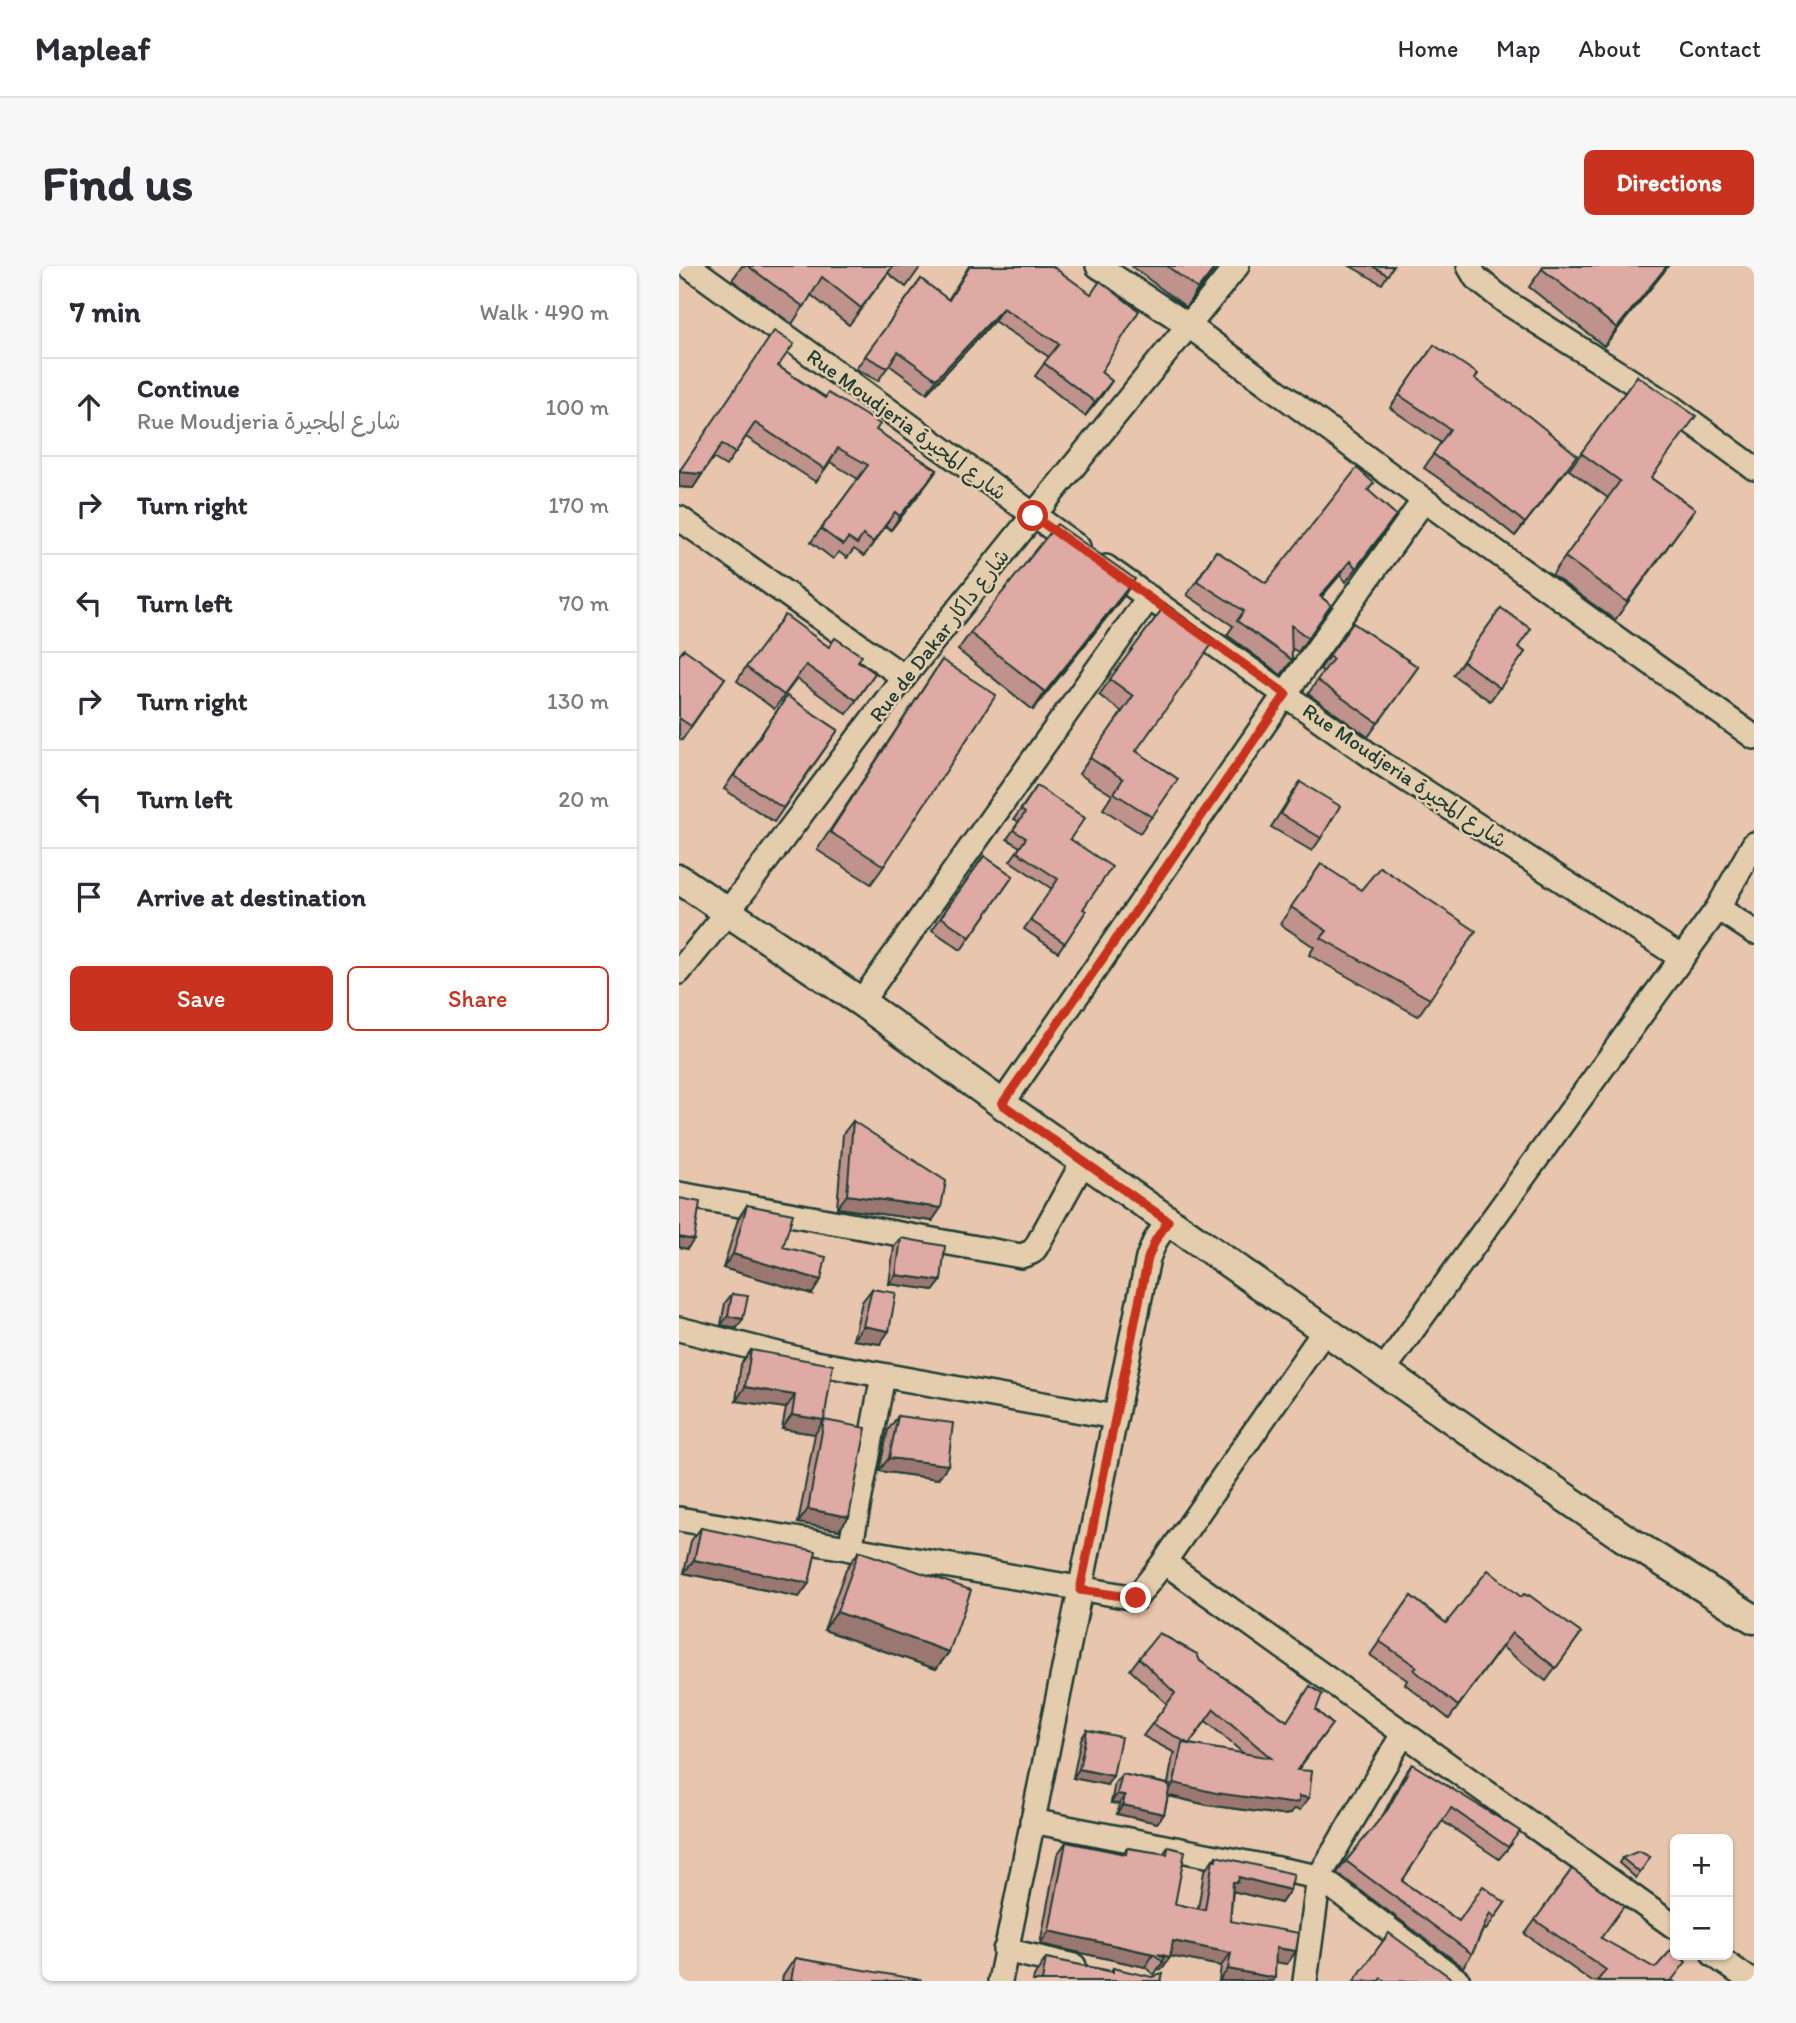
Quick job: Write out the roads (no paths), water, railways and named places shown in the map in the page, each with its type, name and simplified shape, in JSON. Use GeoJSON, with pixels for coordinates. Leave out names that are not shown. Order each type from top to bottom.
{"type":"FeatureCollection","features":[{"type":"Feature","properties":{"kind":"main road"},"geometry":{"type":"LineString","coordinates":[[679,879],[861,1002],[1382,1372],[1623,1537],[1754,1619]]}},
{"type":"Feature","properties":{"kind":"street","name":"Rue Moudjeria شارع المجيرة"},"geometry":{"type":"LineString","coordinates":[[689,266],[1033,516],[1384,765],[1682,958]]}},
{"type":"Feature","properties":{"kind":"street"},"geometry":{"type":"LineString","coordinates":[[1098,266],[1188,325],[1424,500],[1754,737]]}},
{"type":"Feature","properties":{"kind":"street","name":"Rue de Dakar شارع داكار"},"geometry":{"type":"LineString","coordinates":[[679,972],[727,913],[904,677],[1237,266]]}},
{"type":"Feature","properties":{"kind":"street"},"geometry":{"type":"LineString","coordinates":[[1469,266],[1476,278],[1506,302],[1670,406],[1754,468]]}},
{"type":"Feature","properties":{"kind":"street"},"geometry":{"type":"LineString","coordinates":[[1002,1104],[1424,500]]}},
{"type":"Feature","properties":{"kind":"street"},"geometry":{"type":"LineString","coordinates":[[679,519],[904,677]]}},
{"type":"Feature","properties":{"kind":"street"},"geometry":{"type":"LineString","coordinates":[[861,1002],[1149,597]]}},
{"type":"Feature","properties":{"kind":"street"},"geometry":{"type":"LineString","coordinates":[[1382,1372],[1718,908],[1754,844]]}},
{"type":"Feature","properties":{"kind":"street"},"geometry":{"type":"LineString","coordinates":[[1718,908],[1754,932]]}},
{"type":"Feature","properties":{"kind":"street"},"geometry":{"type":"LineString","coordinates":[[679,1194],[1021,1256],[1032,1252],[1036,1247],[1083,1161]]}},
{"type":"Feature","properties":{"kind":"street"},"geometry":{"type":"LineString","coordinates":[[1000,1981],[1148,1258],[1168,1221]]}},
{"type":"Feature","properties":{"kind":"street"},"geometry":{"type":"LineString","coordinates":[[679,1329],[810,1362],[1115,1417]]}},
{"type":"Feature","properties":{"kind":"street"},"geometry":{"type":"LineString","coordinates":[[679,1519],[1136,1598],[1325,1331]]}},
{"type":"Feature","properties":{"kind":"street"},"geometry":{"type":"LineString","coordinates":[[850,1549],[883,1376]]}},
{"type":"Feature","properties":{"kind":"street"},"geometry":{"type":"LineString","coordinates":[[1164,1562],[1670,1923]]}},
{"type":"Feature","properties":{"kind":"street"},"geometry":{"type":"LineString","coordinates":[[1305,1981],[1319,1877],[1403,1734]]}},
{"type":"Feature","properties":{"kind":"street"},"geometry":{"type":"LineString","coordinates":[[1032,1821],[1319,1877],[1458,1981]]}},
{"type":"Feature","properties":{"kind":"street"},"geometry":{"type":"LineString","coordinates":[[1005,1950],[1092,1970]]}},
{"type":"Feature","properties":{"kind":"street"},"geometry":{"type":"LineString","coordinates":[[1721,1960],[1751,1981]]}}]}
